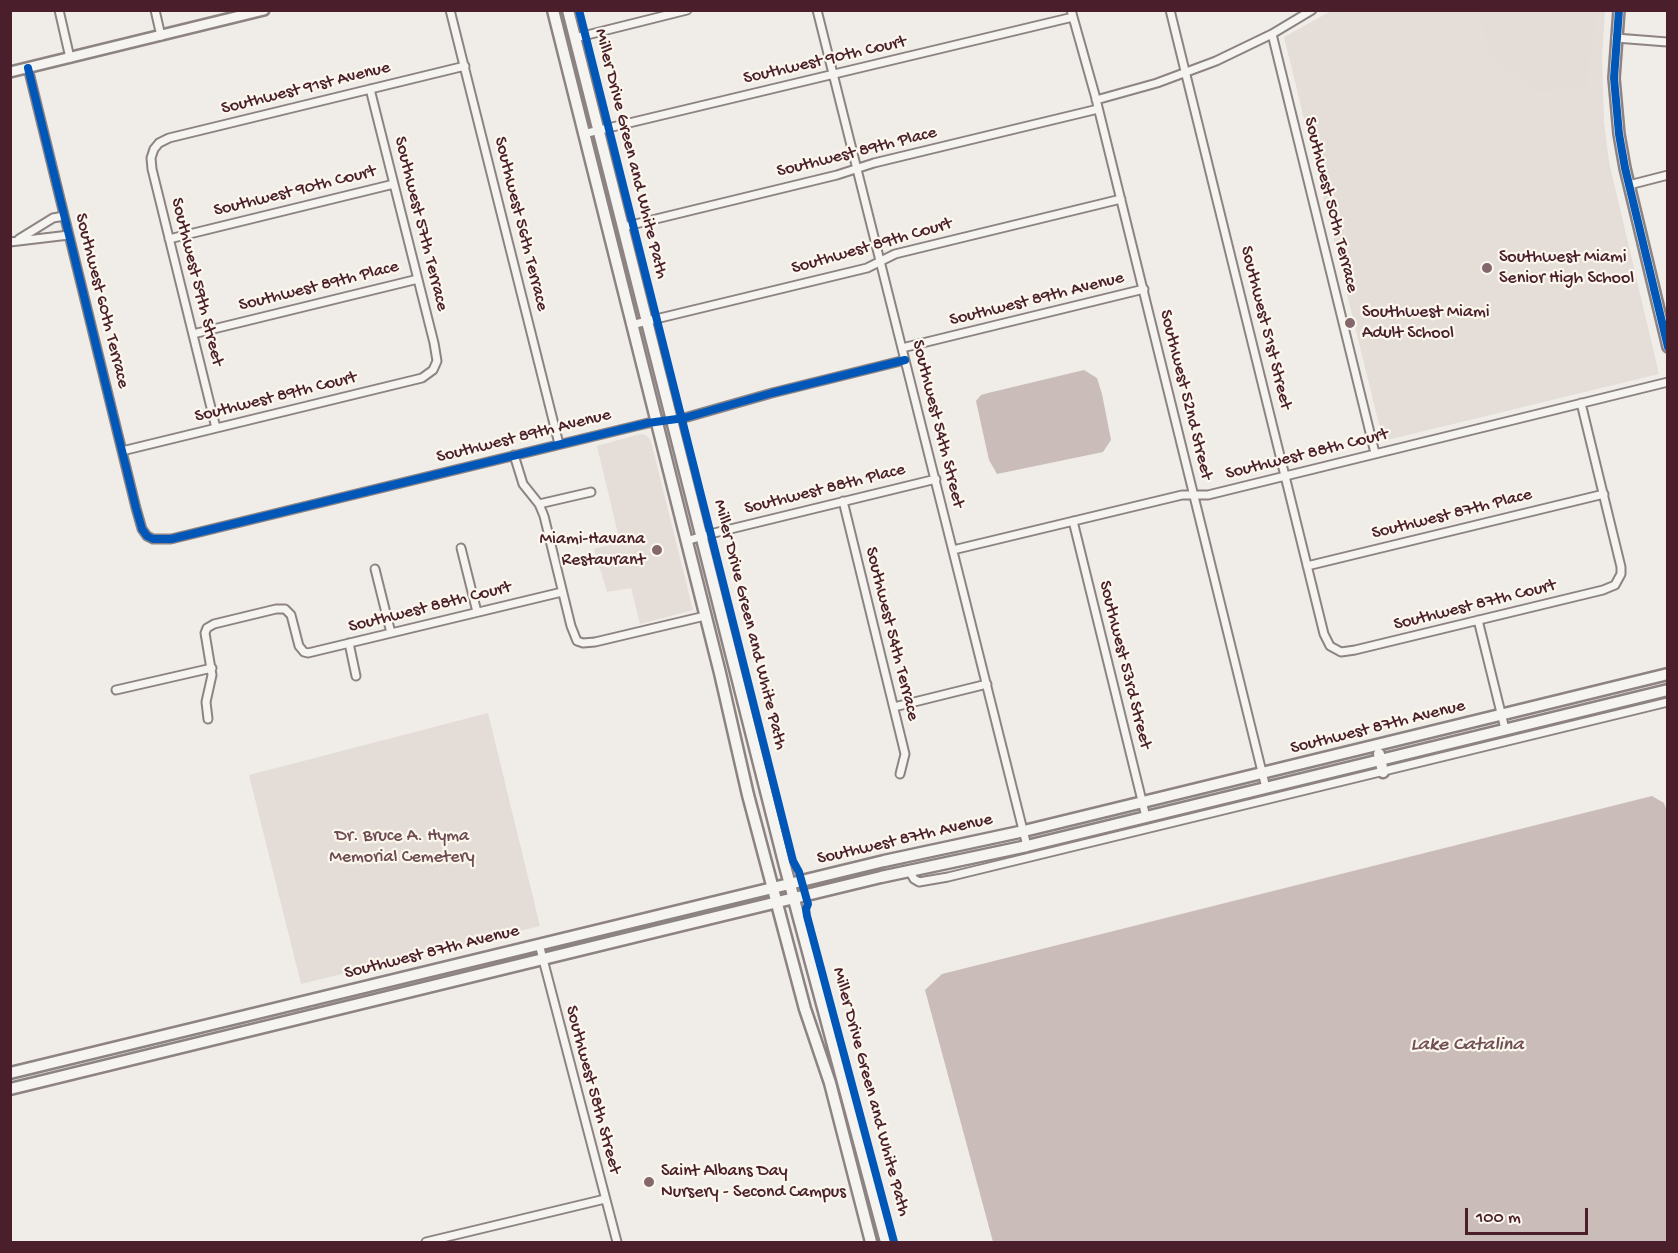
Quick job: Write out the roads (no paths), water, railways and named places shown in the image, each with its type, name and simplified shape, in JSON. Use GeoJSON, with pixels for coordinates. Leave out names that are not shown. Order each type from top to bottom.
{"type":"FeatureCollection","features":[{"type":"Feature","properties":{"kind":"main road"},"geometry":{"type":"LineString","coordinates":[[553,10],[772,888],[805,1009],[827,1073],[871,1242]]}},
{"type":"Feature","properties":{"kind":"main road"},"geometry":{"type":"LineString","coordinates":[[568,10],[700,537],[886,1242]]}},
{"type":"Feature","properties":{"kind":"main road","name":"Southwest 87th Avenue"},"geometry":{"type":"LineString","coordinates":[[10,1073],[772,888],[1024,831],[1668,674]]}},
{"type":"Feature","properties":{"kind":"main road","name":"Southwest 87th Avenue"},"geometry":{"type":"LineString","coordinates":[[10,1089],[776,902],[1027,846],[1668,690]]}},
{"type":"Feature","properties":{"kind":"main road"},"geometry":{"type":"LineString","coordinates":[[1377,745],[1383,772]]}},
{"type":"Feature","properties":{"kind":"main road"},"geometry":{"type":"LineString","coordinates":[[909,871],[911,864],[923,852]]}},
{"type":"Feature","properties":{"kind":"main road"},"geometry":{"type":"LineString","coordinates":[[416,974],[420,989]]}},
{"type":"Feature","properties":{"kind":"main road"},"geometry":{"type":"LineString","coordinates":[[335,994],[338,1009]]}},
{"type":"Feature","properties":{"kind":"main road"},"geometry":{"type":"LineString","coordinates":[[297,1003],[301,1018]]}},
{"type":"Feature","properties":{"kind":"main road"},"geometry":{"type":"LineString","coordinates":[[223,1021],[226,1036]]}},
{"type":"Feature","properties":{"kind":"main road"},"geometry":{"type":"LineString","coordinates":[[90,1053],[94,1069]]}},
{"type":"Feature","properties":{"kind":"main road"},"geometry":{"type":"LineString","coordinates":[[856,1183],[870,1179]]}},
{"type":"Feature","properties":{"kind":"street"},"geometry":{"type":"LineString","coordinates":[[59,10],[70,58]]}},
{"type":"Feature","properties":{"kind":"street"},"geometry":{"type":"LineString","coordinates":[[155,10],[161,36]]}},
{"type":"Feature","properties":{"kind":"street"},"geometry":{"type":"LineString","coordinates":[[10,72],[264,10]]}},
{"type":"Feature","properties":{"kind":"street","name":"Southwest 56th Terrace"},"geometry":{"type":"LineString","coordinates":[[450,10],[559,444]]}},
{"type":"Feature","properties":{"kind":"street"},"geometry":{"type":"LineString","coordinates":[[575,38],[687,10]]}},
{"type":"Feature","properties":{"kind":"street","name":"Southwest 54th Street"},"geometry":{"type":"LineString","coordinates":[[817,10],[1027,846]]}},
{"type":"Feature","properties":{"kind":"street","name":"Southwest 51st Street"},"geometry":{"type":"LineString","coordinates":[[1170,10],[1324,634],[1330,646],[1335,650]]}},
{"type":"Feature","properties":{"kind":"street"},"geometry":{"type":"LineString","coordinates":[[1096,100],[1127,93],[1186,72],[1272,34],[1312,10]]}},
{"type":"Feature","properties":{"kind":"street"},"geometry":{"type":"LineString","coordinates":[[1619,10],[1614,78],[1621,150],[1668,347]]}},
{"type":"Feature","properties":{"kind":"street","name":"Southwest 90th Court"},"geometry":{"type":"LineString","coordinates":[[583,134],[1072,14]]}},
{"type":"Feature","properties":{"kind":"street","name":"Southwest 52nd Street"},"geometry":{"type":"LineString","coordinates":[[1072,14],[1144,290],[1266,788]]}},
{"type":"Feature","properties":{"kind":"street","name":"Southwest 50th Terrace"},"geometry":{"type":"LineString","coordinates":[[1272,34],[1376,453]]}},
{"type":"Feature","properties":{"kind":"street"},"geometry":{"type":"LineString","coordinates":[[1616,38],[1667,42]]}},
{"type":"Feature","properties":{"kind":"street","name":"Southwest 91st Avenue"},"geometry":{"type":"LineString","coordinates":[[156,145],[169,138],[465,66]]}},
{"type":"Feature","properties":{"kind":"street","name":"Southwest 60th Terrace"},"geometry":{"type":"LineString","coordinates":[[28,68],[140,523],[149,538]]}},
{"type":"Feature","properties":{"kind":"street","name":"Southwest 57th Terrace"},"geometry":{"type":"LineString","coordinates":[[370,89],[436,353],[437,360],[434,367]]}},
{"type":"Feature","properties":{"kind":"street","name":"Southwest 89th Place"},"geometry":{"type":"LineString","coordinates":[[622,227],[1098,109]]}},
{"type":"Feature","properties":{"kind":"street","name":"Southwest 59th Street"},"geometry":{"type":"LineString","coordinates":[[156,145],[151,163],[216,428]]}},
{"type":"Feature","properties":{"kind":"street"},"geometry":{"type":"LineString","coordinates":[[1629,184],[1668,175]]}},
{"type":"Feature","properties":{"kind":"street","name":"Southwest 90th Court"},"geometry":{"type":"LineString","coordinates":[[169,239],[394,184]]}},
{"type":"Feature","properties":{"kind":"street","name":"Southwest 89th Court"},"geometry":{"type":"LineString","coordinates":[[631,325],[867,268],[895,254],[1121,199]]}},
{"type":"Feature","properties":{"kind":"street"},"geometry":{"type":"LineString","coordinates":[[14,242],[53,218],[64,216]]}},
{"type":"Feature","properties":{"kind":"street"},"geometry":{"type":"LineString","coordinates":[[14,242],[69,235]]}},
{"type":"Feature","properties":{"kind":"street","name":"Southwest 89th Place"},"geometry":{"type":"LineString","coordinates":[[193,334],[418,279]]}},
{"type":"Feature","properties":{"kind":"street","name":"Southwest 89th Avenue"},"geometry":{"type":"LineString","coordinates":[[902,348],[1144,290]]}},
{"type":"Feature","properties":{"kind":"street","name":"Southwest 89th Avenue"},"geometry":{"type":"LineString","coordinates":[[149,538],[171,539],[514,454],[656,421],[671,420],[906,360]]}},
{"type":"Feature","properties":{"kind":"street","name":"Southwest 89th Court"},"geometry":{"type":"LineString","coordinates":[[122,451],[422,378],[428,375],[434,367]]}},
{"type":"Feature","properties":{"kind":"street","name":"Southwest 88th Court"},"geometry":{"type":"LineString","coordinates":[[953,550],[1182,495],[1208,495],[1668,382]]}},
{"type":"Feature","properties":{"kind":"street"},"geometry":{"type":"LineString","coordinates":[[1581,403],[1604,494]]}},
{"type":"Feature","properties":{"kind":"street"},"geometry":{"type":"LineString","coordinates":[[514,454],[523,484],[539,504],[544,516],[571,626],[578,641],[595,642],[705,616]]}},
{"type":"Feature","properties":{"kind":"street","name":"Southwest 88th Place"},"geometry":{"type":"LineString","coordinates":[[686,541],[936,478]]}},
{"type":"Feature","properties":{"kind":"street"},"geometry":{"type":"LineString","coordinates":[[539,504],[591,492]]}},
{"type":"Feature","properties":{"kind":"street","name":"Southwest 87th Place"},"geometry":{"type":"LineString","coordinates":[[1307,566],[1604,494]]}},
{"type":"Feature","properties":{"kind":"street","name":"Southwest 87th Court"},"geometry":{"type":"LineString","coordinates":[[1335,650],[1341,652],[1355,650],[1610,588],[1619,580],[1621,567],[1604,494]]}},
{"type":"Feature","properties":{"kind":"street","name":"Southwest 54th Terrace"},"geometry":{"type":"LineString","coordinates":[[843,501],[905,754],[900,774]]}},
{"type":"Feature","properties":{"kind":"street","name":"Southwest 53rd Street"},"geometry":{"type":"LineString","coordinates":[[1073,521],[1146,817]]}},
{"type":"Feature","properties":{"kind":"street"},"geometry":{"type":"LineString","coordinates":[[461,548],[477,612]]}},
{"type":"Feature","properties":{"kind":"street"},"geometry":{"type":"LineString","coordinates":[[375,569],[391,633]]}},
{"type":"Feature","properties":{"kind":"street","name":"Southwest 88th Court"},"geometry":{"type":"LineString","coordinates":[[212,668],[205,636],[207,628],[214,624],[279,608],[288,610],[298,643],[304,652],[311,652],[562,592]]}},
{"type":"Feature","properties":{"kind":"street"},"geometry":{"type":"LineString","coordinates":[[1478,620],[1505,729]]}},
{"type":"Feature","properties":{"kind":"street"},"geometry":{"type":"LineString","coordinates":[[349,643],[356,676]]}},
{"type":"Feature","properties":{"kind":"street"},"geometry":{"type":"LineString","coordinates":[[116,690],[212,668],[206,702],[208,719]]}},
{"type":"Feature","properties":{"kind":"street"},"geometry":{"type":"LineString","coordinates":[[894,707],[987,684]]}},
{"type":"Feature","properties":{"kind":"street","name":"Southwest 87th Avenue"},"geometry":{"type":"LineString","coordinates":[[909,871],[916,881],[932,880],[1668,702]]}},
{"type":"Feature","properties":{"kind":"street","name":"Southwest 58th Street"},"geometry":{"type":"LineString","coordinates":[[539,944],[617,1242]]}},
{"type":"Feature","properties":{"kind":"street"},"geometry":{"type":"LineString","coordinates":[[426,1242],[605,1198]]}},
{"type":"Feature","properties":{"kind":"water"},"geometry":{"type":"Polygon","coordinates":[[[1084,370],[1097,378],[1102,394],[1111,440],[1103,452],[997,474],[989,460],[976,401],[981,395],[1084,370]]]}},
{"type":"Feature","properties":{"kind":"water","name":"Lake Catalina"},"geometry":{"type":"Polygon","coordinates":[[[1652,796],[1664,803],[1668,814],[1667,1242],[993,1242],[925,990],[942,974],[1652,796]]]}},
{"type":"Feature","properties":{"kind":"place","name":"Southwest Miami Senior High School"},"geometry":{"type":"Point","coordinates":[1487,268]}},
{"type":"Feature","properties":{"kind":"place","name":"Southwest Miami Adult School"},"geometry":{"type":"Point","coordinates":[1350,323]}},
{"type":"Feature","properties":{"kind":"place","name":"Miami-Havana Restaurant"},"geometry":{"type":"Point","coordinates":[657,550]}},
{"type":"Feature","properties":{"kind":"place","name":"Saint Albans Day Nursery - Second Campus"},"geometry":{"type":"Point","coordinates":[649,1182]}},
{"type":"Feature","properties":{"kind":"park label","name":"Dr. Bruce A. Hyma Memorial Cemetery"},"geometry":{"type":"Point","coordinates":[402,847]}}]}
